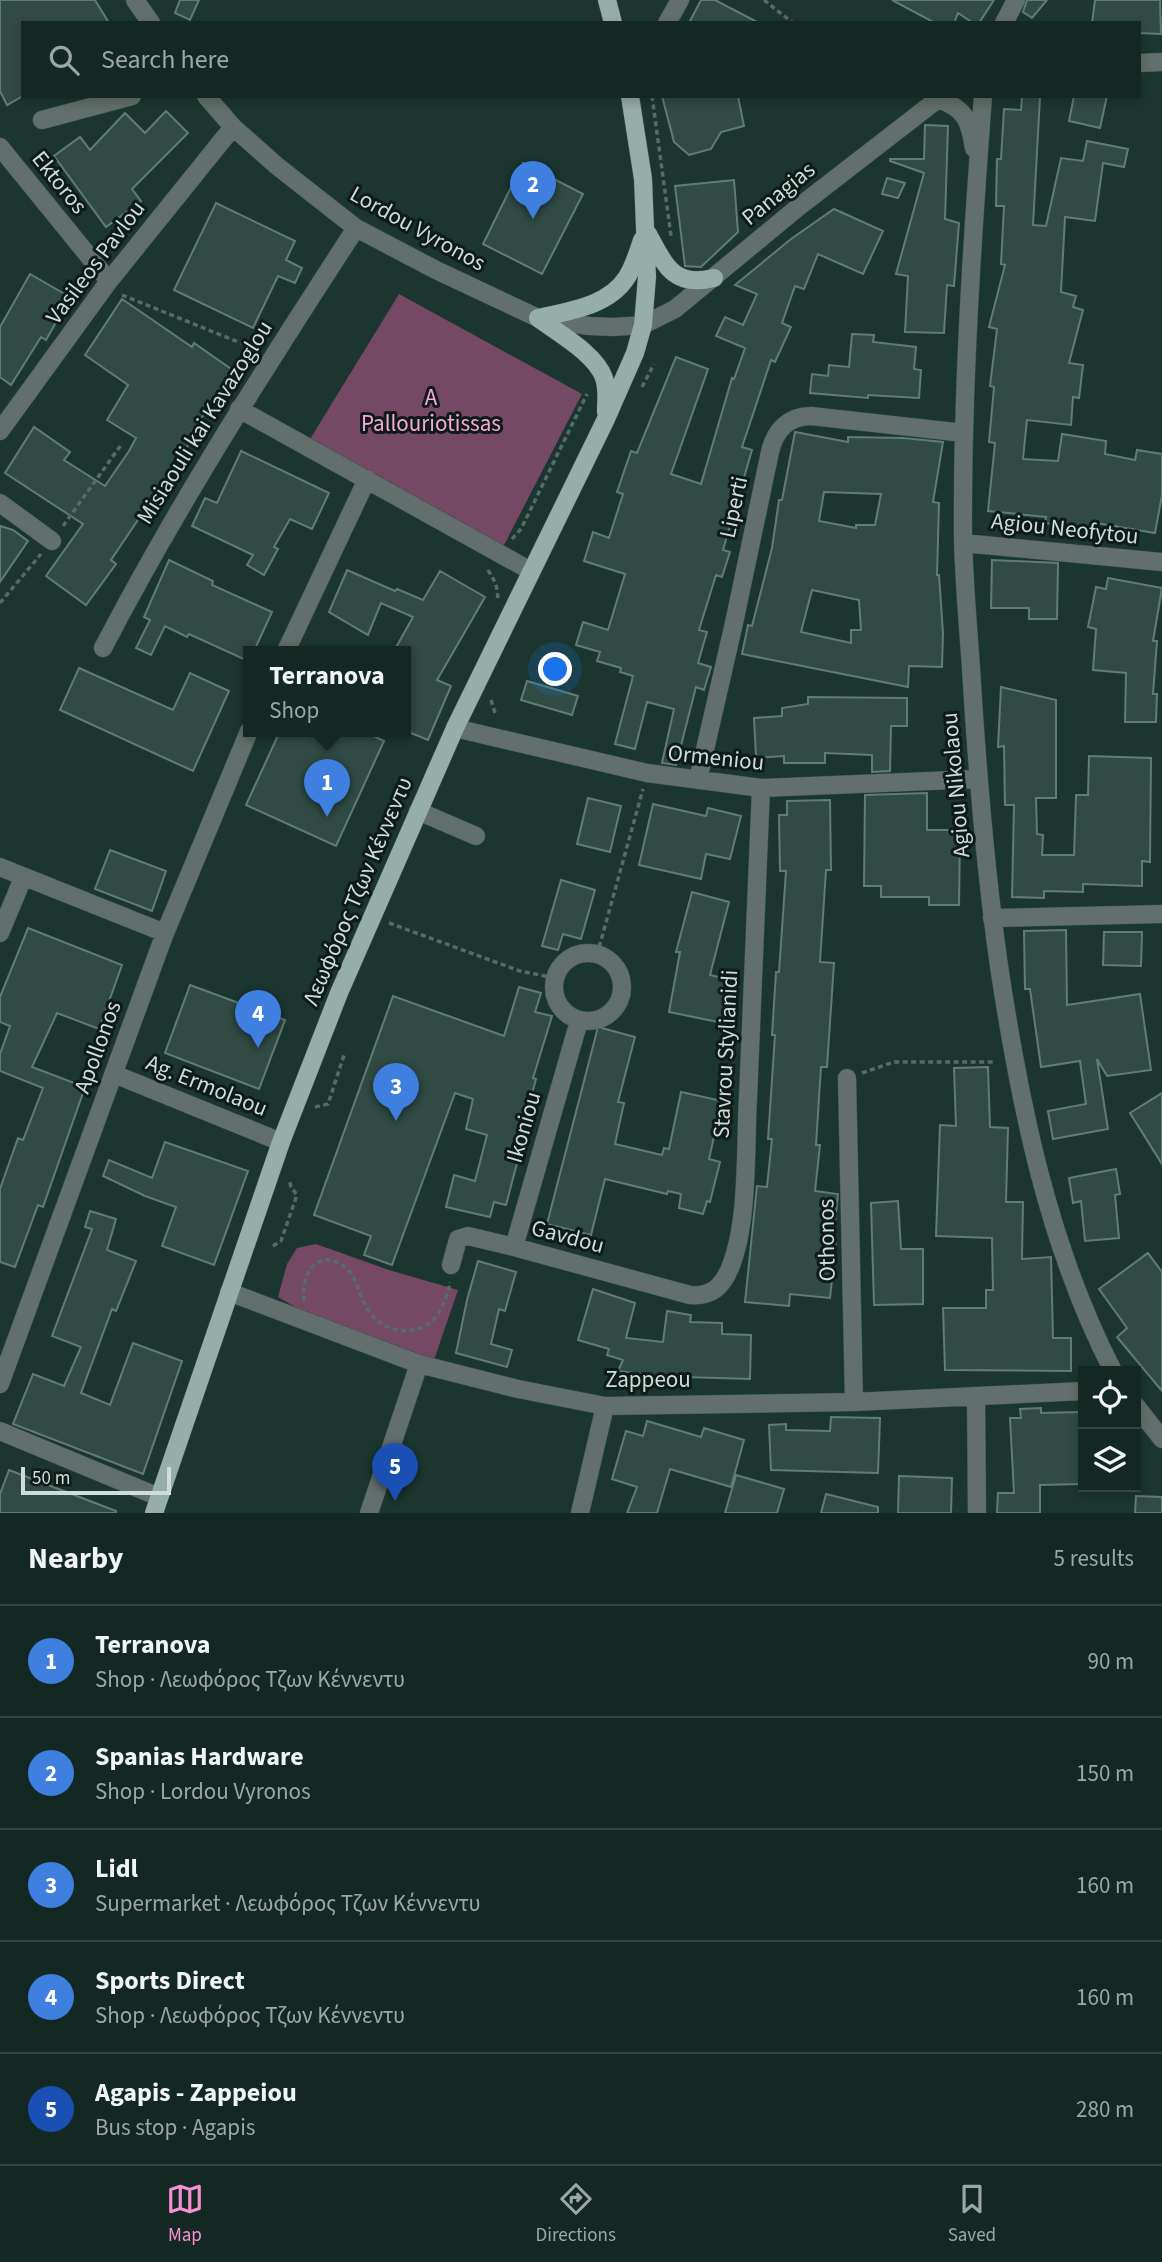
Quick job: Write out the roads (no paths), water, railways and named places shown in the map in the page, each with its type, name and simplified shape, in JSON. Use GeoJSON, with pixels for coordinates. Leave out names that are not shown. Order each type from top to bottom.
{"type":"FeatureCollection","features":[{"type":"Feature","properties":{"kind":"main road"},"geometry":{"type":"LineString","coordinates":[[607,0],[612,21]]}},
{"type":"Feature","properties":{"kind":"main road","name":"Λεωφόρος Τζων Κέννεντυ"},"geometry":{"type":"LineString","coordinates":[[156,1505],[281,1142],[339,993],[455,728],[624,381],[643,325],[647,290],[646,230],[643,179],[630,98]]}},
{"type":"Feature","properties":{"kind":"main road"},"geometry":{"type":"LineString","coordinates":[[646,230],[673,274],[689,281],[714,278]]}},
{"type":"Feature","properties":{"kind":"main road"},"geometry":{"type":"LineString","coordinates":[[538,318],[590,304],[615,289],[626,279],[646,230]]}},
{"type":"Feature","properties":{"kind":"main road"},"geometry":{"type":"LineString","coordinates":[[538,318],[593,360],[601,370],[605,381],[606,419]]}},
{"type":"Feature","properties":{"kind":"street"},"geometry":{"type":"LineString","coordinates":[[135,0],[150,21]]}},
{"type":"Feature","properties":{"kind":"street"},"geometry":{"type":"LineString","coordinates":[[668,21],[680,0]]}},
{"type":"Feature","properties":{"kind":"street"},"geometry":{"type":"LineString","coordinates":[[1005,21],[1016,0]]}},
{"type":"Feature","properties":{"kind":"street"},"geometry":{"type":"LineString","coordinates":[[1141,63],[1162,62]]}},
{"type":"Feature","properties":{"kind":"street"},"geometry":{"type":"LineString","coordinates":[[42,120],[124,98]]}},
{"type":"Feature","properties":{"kind":"street","name":"Lordou Vyronos"},"geometry":{"type":"LineString","coordinates":[[208,98],[233,127],[277,166],[356,228],[436,270],[538,318],[589,327],[643,325]]}},
{"type":"Feature","properties":{"kind":"street","name":"Panagias"},"geometry":{"type":"LineString","coordinates":[[643,325],[675,309],[796,209],[939,98]]}},
{"type":"Feature","properties":{"kind":"street","name":"Agiou Nikolaou"},"geometry":{"type":"LineString","coordinates":[[942,98],[964,115],[972,135],[977,176]]}},
{"type":"Feature","properties":{"kind":"street","name":"Agiou Nikolaou"},"geometry":{"type":"LineString","coordinates":[[983,98],[964,433],[963,542],[978,779],[992,918],[1032,1150],[1053,1223],[1084,1309],[1111,1366]]}},
{"type":"Feature","properties":{"kind":"street","name":"Vasileos Pavlou"},"geometry":{"type":"LineString","coordinates":[[0,431],[107,284],[233,127]]}},
{"type":"Feature","properties":{"kind":"street","name":"Ektoros"},"geometry":{"type":"LineString","coordinates":[[0,147],[107,284]]}},
{"type":"Feature","properties":{"kind":"street","name":"Misiaouli kai Kavazoglou"},"geometry":{"type":"LineString","coordinates":[[103,648],[150,557],[239,409],[356,228]]}},
{"type":"Feature","properties":{"kind":"street"},"geometry":{"type":"LineString","coordinates":[[239,409],[531,571]]}},
{"type":"Feature","properties":{"kind":"street","name":"Liperti"},"geometry":{"type":"LineString","coordinates":[[698,780],[769,452],[780,429],[793,418],[811,416],[964,433]]}},
{"type":"Feature","properties":{"kind":"street"},"geometry":{"type":"LineString","coordinates":[[288,646],[367,479]]}},
{"type":"Feature","properties":{"kind":"street"},"geometry":{"type":"LineString","coordinates":[[0,503],[52,541]]}},
{"type":"Feature","properties":{"kind":"street","name":"Agiou Neofytou"},"geometry":{"type":"LineString","coordinates":[[963,542],[1162,562]]}},
{"type":"Feature","properties":{"kind":"street","name":"Ormeniou"},"geometry":{"type":"LineString","coordinates":[[455,728],[647,774],[761,788],[978,779]]}},
{"type":"Feature","properties":{"kind":"street","name":"Apollonos"},"geometry":{"type":"LineString","coordinates":[[0,1384],[165,933],[247,737]]}},
{"type":"Feature","properties":{"kind":"street","name":"Stavrou Stylianidi"},"geometry":{"type":"LineString","coordinates":[[690,1295],[712,1293],[721,1284],[736,1250],[740,1225],[761,788]]}},
{"type":"Feature","properties":{"kind":"street"},"geometry":{"type":"LineString","coordinates":[[418,811],[476,836]]}},
{"type":"Feature","properties":{"kind":"street"},"geometry":{"type":"LineString","coordinates":[[0,867],[165,933]]}},
{"type":"Feature","properties":{"kind":"street"},"geometry":{"type":"LineString","coordinates":[[0,933],[23,878]]}},
{"type":"Feature","properties":{"kind":"street"},"geometry":{"type":"LineString","coordinates":[[992,918],[1162,914]]}},
{"type":"Feature","properties":{"kind":"street"},"geometry":{"type":"LineString","coordinates":[[587,953],[608,960],[616,968],[622,991],[612,1012],[602,1019],[579,1021],[561,1009],[556,999],[555,978],[567,961],[587,953]]}},
{"type":"Feature","properties":{"kind":"street","name":"Ikoniou"},"geometry":{"type":"LineString","coordinates":[[514,1247],[579,1021]]}},
{"type":"Feature","properties":{"kind":"street","name":"Ag. Ermolaou"},"geometry":{"type":"LineString","coordinates":[[114,1074],[281,1142]]}},
{"type":"Feature","properties":{"kind":"street","name":"Othonos"},"geometry":{"type":"LineString","coordinates":[[847,1078],[854,1402]]}},
{"type":"Feature","properties":{"kind":"street","name":"Gavdou"},"geometry":{"type":"LineString","coordinates":[[451,1265],[455,1243],[468,1236],[690,1295]]}},
{"type":"Feature","properties":{"kind":"street","name":"Zappeou"},"geometry":{"type":"LineString","coordinates":[[229,1292],[419,1364],[518,1389],[605,1406],[854,1402],[1078,1391]]}},
{"type":"Feature","properties":{"kind":"street"},"geometry":{"type":"LineString","coordinates":[[369,1513],[419,1364]]}},
{"type":"Feature","properties":{"kind":"street"},"geometry":{"type":"LineString","coordinates":[[976,1396],[977,1513]]}},
{"type":"Feature","properties":{"kind":"street"},"geometry":{"type":"LineString","coordinates":[[580,1513],[605,1406]]}},
{"type":"Feature","properties":{"kind":"street"},"geometry":{"type":"LineString","coordinates":[[1141,1412],[1162,1439]]}},
{"type":"Feature","properties":{"kind":"street"},"geometry":{"type":"LineString","coordinates":[[0,1431],[156,1505]]}},
{"type":"Feature","properties":{"kind":"place","name":"Spanias Hardware"},"geometry":{"type":"Point","coordinates":[533,219]}},
{"type":"Feature","properties":{"kind":"place","name":"Terranova"},"geometry":{"type":"Point","coordinates":[327,817]}},
{"type":"Feature","properties":{"kind":"place","name":"Sports Direct"},"geometry":{"type":"Point","coordinates":[258,1048]}},
{"type":"Feature","properties":{"kind":"place","name":"Lidl"},"geometry":{"type":"Point","coordinates":[396,1121]}},
{"type":"Feature","properties":{"kind":"place","name":"Agapis - Zappeiou"},"geometry":{"type":"Point","coordinates":[395,1501]}},
{"type":"Feature","properties":{"kind":"park label","name":"A Pallouriotissas"},"geometry":{"type":"Point","coordinates":[431,410]}}]}
